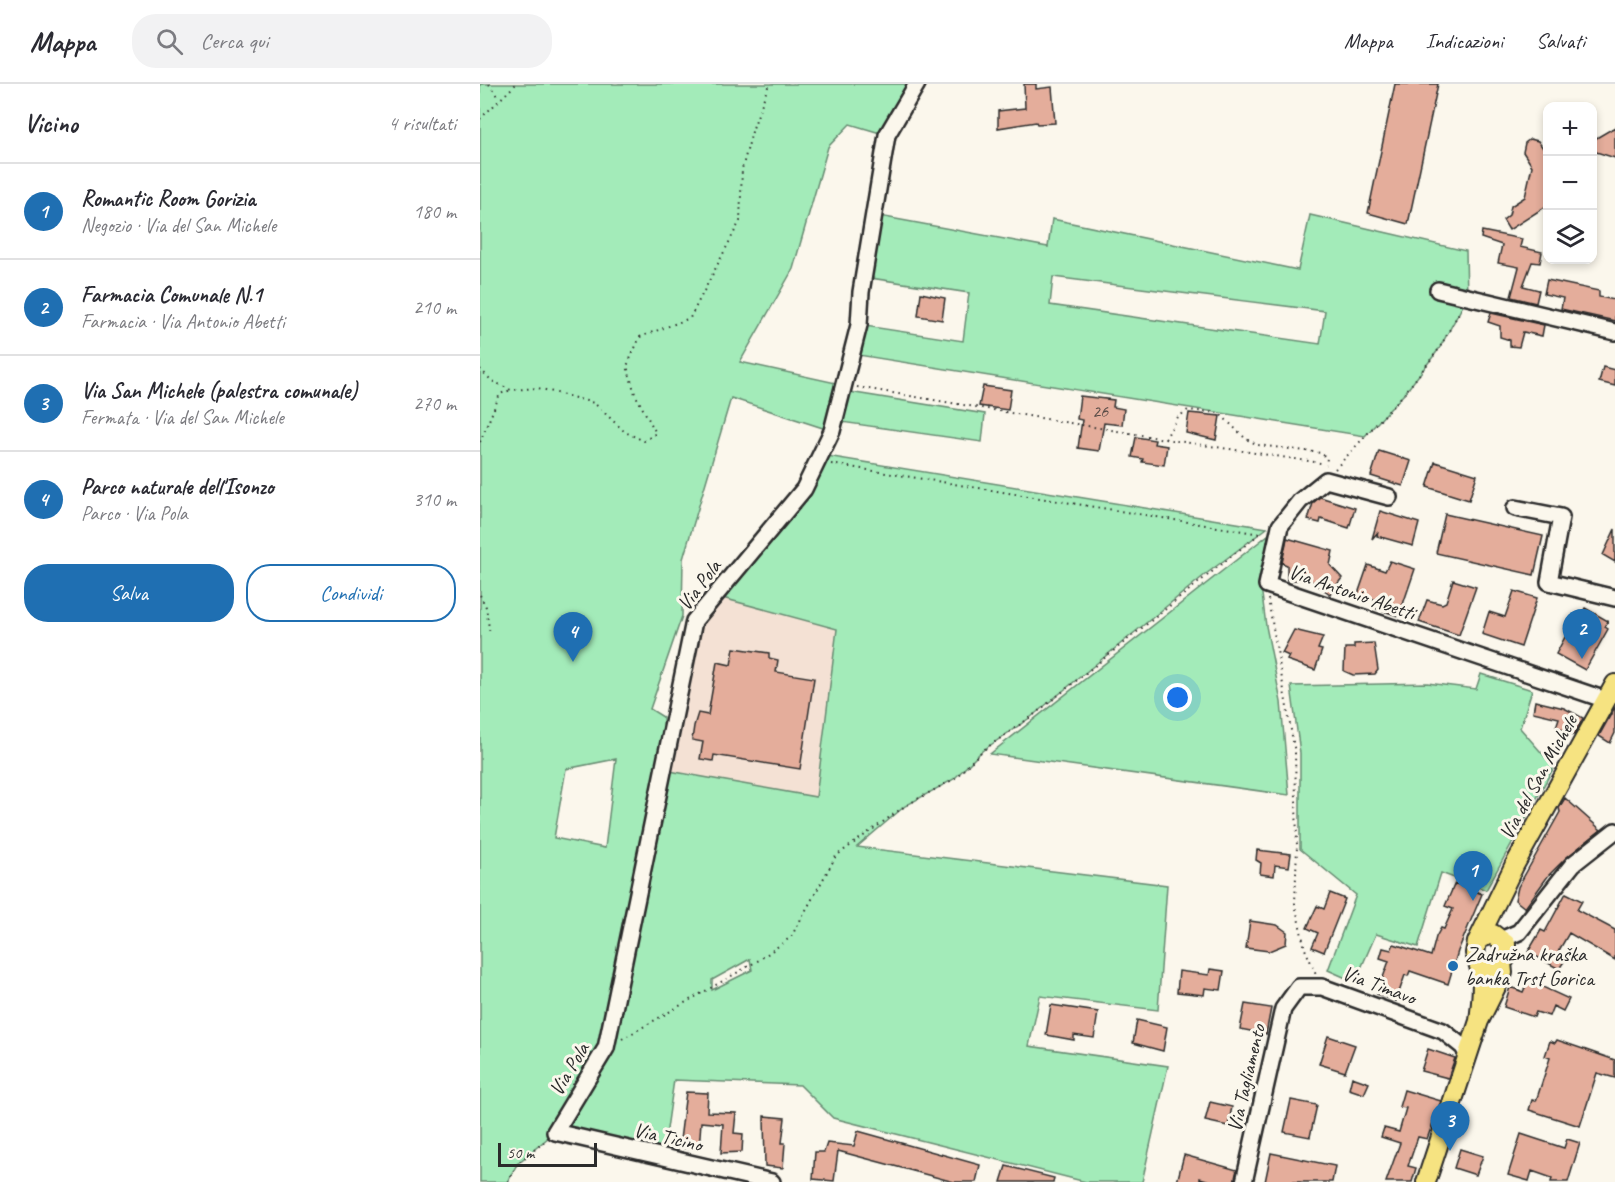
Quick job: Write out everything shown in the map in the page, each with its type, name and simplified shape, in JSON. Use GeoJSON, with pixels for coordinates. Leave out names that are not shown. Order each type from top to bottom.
{"type":"FeatureCollection","features":[{"type":"Feature","properties":{"kind":"main road","name":"Via del San Michele"},"geometry":{"type":"LineString","coordinates":[[1430,1181],[1478,1025],[1503,973],[1498,946],[1503,892],[1514,866],[1611,692]]}},
{"type":"Feature","properties":{"kind":"main road","name":"Via del San Michele"},"geometry":{"type":"LineString","coordinates":[[1478,1025],[1483,989],[1480,963],[1475,953],[1498,946]]}},
{"type":"Feature","properties":{"kind":"main road"},"geometry":{"type":"LineString","coordinates":[[1480,963],[1491,967],[1498,946]]}},
{"type":"Feature","properties":{"kind":"street","name":"Via Pola"},"geometry":{"type":"LineString","coordinates":[[555,1132],[606,1048],[694,621],[804,489],[832,431],[859,325],[861,292],[886,135],[917,84]]}},
{"type":"Feature","properties":{"kind":"street"},"geometry":{"type":"LineString","coordinates":[[1438,290],[1615,332]]}},
{"type":"Feature","properties":{"kind":"street"},"geometry":{"type":"LineString","coordinates":[[1326,480],[1389,497]]}},
{"type":"Feature","properties":{"kind":"street","name":"Via Antonio Abetti"},"geometry":{"type":"LineString","coordinates":[[1326,480],[1300,501],[1280,526],[1267,585],[1611,692]]}},
{"type":"Feature","properties":{"kind":"street"},"geometry":{"type":"LineString","coordinates":[[1515,508],[1561,517],[1550,582],[1615,598]]}},
{"type":"Feature","properties":{"kind":"street"},"geometry":{"type":"LineString","coordinates":[[1498,946],[1517,948],[1530,921],[1558,879],[1573,864],[1615,831]]}},
{"type":"Feature","properties":{"kind":"street","name":"Via Timavo"},"geometry":{"type":"LineString","coordinates":[[1299,987],[1322,987],[1443,1031],[1463,1047],[1468,1056]]}},
{"type":"Feature","properties":{"kind":"street","name":"Via Tagliamento"},"geometry":{"type":"LineString","coordinates":[[1244,1182],[1283,1009],[1299,987]]}},
{"type":"Feature","properties":{"kind":"street","name":"Via Timavo"},"geometry":{"type":"LineString","coordinates":[[1443,1031],[1478,1025]]}},
{"type":"Feature","properties":{"kind":"street","name":"Via Ticino"},"geometry":{"type":"LineString","coordinates":[[555,1132],[772,1182]]}},
{"type":"Feature","properties":{"kind":"path"},"geometry":{"type":"LineString","coordinates":[[489,84],[499,100]]}},
{"type":"Feature","properties":{"kind":"path"},"geometry":{"type":"LineString","coordinates":[[480,119],[516,84]]}},
{"type":"Feature","properties":{"kind":"path"},"geometry":{"type":"LineString","coordinates":[[480,442],[500,393],[538,388],[594,403],[626,432],[644,441],[656,433],[635,394],[627,366],[640,337],[690,318],[740,221],[742,169],[753,128],[770,84]]}},
{"type":"Feature","properties":{"kind":"path"},"geometry":{"type":"LineString","coordinates":[[1326,480],[1411,385],[1439,349],[1467,298]]}},
{"type":"Feature","properties":{"kind":"path"},"geometry":{"type":"LineString","coordinates":[[480,369],[492,381],[511,390]]}},
{"type":"Feature","properties":{"kind":"path"},"geometry":{"type":"LineString","coordinates":[[845,385],[1164,439],[1322,463],[1326,480]]}},
{"type":"Feature","properties":{"kind":"path"},"geometry":{"type":"LineString","coordinates":[[1164,439],[1178,417],[1188,410],[1219,413],[1246,439],[1257,445],[1321,453],[1327,458],[1326,480]]}},
{"type":"Feature","properties":{"kind":"path"},"geometry":{"type":"LineString","coordinates":[[818,462],[1261,534]]}},
{"type":"Feature","properties":{"kind":"path"},"geometry":{"type":"LineString","coordinates":[[606,1048],[759,960],[791,937],[836,856],[905,806],[954,779],[982,751],[1032,717],[1267,528]]}},
{"type":"Feature","properties":{"kind":"path"},"geometry":{"type":"LineString","coordinates":[[1267,585],[1269,616],[1287,700],[1295,753],[1297,846],[1295,904],[1305,949],[1322,987]]}},
{"type":"Feature","properties":{"kind":"path"},"geometry":{"type":"LineString","coordinates":[[480,595],[486,607],[490,635]]}},
{"type":"Feature","properties":{"kind":"path"},"geometry":{"type":"LineString","coordinates":[[508,1182],[517,1164],[555,1132]]}},
{"type":"Feature","properties":{"kind":"shaded area"},"geometry":{"type":"Polygon","coordinates":[[[715,596],[837,629],[816,797],[663,770],[694,621],[715,596]]]}},
{"type":"Feature","properties":{"kind":"green space"},"geometry":{"type":"Polygon","coordinates":[[[480,84],[917,84],[887,135],[850,124],[828,147],[793,269],[740,362],[845,385],[832,431],[731,398],[683,559],[682,616],[650,709],[663,717],[664,770],[816,797],[837,629],[715,596],[821,455],[1267,528],[1206,574],[1031,717],[982,751],[954,779],[905,806],[857,847],[1167,885],[1158,1010],[1040,996],[1029,1046],[1168,1066],[1142,1182],[1086,1182],[833,1118],[800,1085],[674,1080],[663,1157],[555,1132],[517,1164],[508,1182],[480,1182],[480,84]],[[616,759],[566,769],[554,838],[605,848],[616,759]],[[750,959],[712,980],[712,990],[752,970],[750,959]]]}},
{"type":"Feature","properties":{"kind":"green space"},"geometry":{"type":"Polygon","coordinates":[[[874,215],[1048,247],[1052,219],[1298,270],[1310,215],[1466,251],[1467,298],[1439,349],[1404,394],[1365,436],[852,354],[859,325],[963,341],[969,293],[864,277],[874,215]],[[1053,277],[1050,305],[1320,344],[1325,311],[1053,277]]]}},
{"type":"Feature","properties":{"kind":"green space"},"geometry":{"type":"Polygon","coordinates":[[[849,392],[985,414],[982,442],[841,422],[849,392]]]}},
{"type":"Feature","properties":{"kind":"green space"},"geometry":{"type":"Polygon","coordinates":[[[1268,535],[1261,586],[1266,626],[1281,702],[1289,795],[990,754],[1268,535]]]}},
{"type":"Feature","properties":{"kind":"green space"},"geometry":{"type":"Polygon","coordinates":[[[1481,674],[1532,690],[1520,728],[1554,767],[1486,890],[1441,873],[1418,947],[1376,934],[1355,982],[1328,970],[1356,895],[1300,849],[1300,753],[1291,686],[1427,683],[1476,689],[1481,674]]]}},
{"type":"Feature","properties":{"kind":"building"},"geometry":{"type":"Polygon","coordinates":[[[1024,84],[1036,84],[1036,89],[1052,87],[1055,123],[1037,124],[1036,122],[998,128],[998,111],[1025,108],[1024,84]]]}},
{"type":"Feature","properties":{"kind":"building"},"geometry":{"type":"Polygon","coordinates":[[[1395,84],[1438,84],[1408,224],[1368,213],[1395,84]]]}},
{"type":"Feature","properties":{"kind":"building"},"geometry":{"type":"Polygon","coordinates":[[[1615,127],[1615,158],[1597,152],[1597,138],[1615,127]]]}},
{"type":"Feature","properties":{"kind":"building"},"geometry":{"type":"Polygon","coordinates":[[[1530,139],[1538,141],[1543,148],[1543,208],[1509,230],[1503,220],[1509,215],[1511,206],[1525,197],[1532,166],[1523,152],[1525,143],[1530,139]]]}},
{"type":"Feature","properties":{"kind":"building"},"geometry":{"type":"Polygon","coordinates":[[[1482,231],[1522,239],[1520,247],[1542,252],[1540,263],[1532,262],[1523,286],[1539,290],[1536,303],[1511,297],[1519,267],[1498,263],[1502,245],[1481,238],[1482,231]]]}},
{"type":"Feature","properties":{"kind":"building"},"geometry":{"type":"Polygon","coordinates":[[[1547,280],[1599,291],[1599,297],[1615,300],[1615,321],[1561,309],[1563,298],[1544,294],[1547,280]]]}},
{"type":"Feature","properties":{"kind":"building"},"geometry":{"type":"Polygon","coordinates":[[[921,293],[945,298],[942,320],[918,316],[921,293]]]}},
{"type":"Feature","properties":{"kind":"building"},"geometry":{"type":"Polygon","coordinates":[[[1491,313],[1544,325],[1542,336],[1523,332],[1519,347],[1510,346],[1510,340],[1500,337],[1500,326],[1488,322],[1491,313]]]}},
{"type":"Feature","properties":{"kind":"building"},"geometry":{"type":"Polygon","coordinates":[[[1603,367],[1615,370],[1615,386],[1599,382],[1603,367]]]}},
{"type":"Feature","properties":{"kind":"building"},"geometry":{"type":"Polygon","coordinates":[[[983,386],[1011,390],[1008,410],[979,406],[983,386]]]}},
{"type":"Feature","properties":{"kind":"building"},"geometry":{"type":"Polygon","coordinates":[[[1080,396],[1114,400],[1113,407],[1124,409],[1122,425],[1104,423],[1099,451],[1078,448],[1082,420],[1077,419],[1080,396]]]}},
{"type":"Feature","properties":{"kind":"building"},"geometry":{"type":"Polygon","coordinates":[[[1189,413],[1220,416],[1216,440],[1186,433],[1189,413]]]}},
{"type":"Feature","properties":{"kind":"building"},"geometry":{"type":"Polygon","coordinates":[[[1136,437],[1155,440],[1154,444],[1167,446],[1164,465],[1142,462],[1143,459],[1132,457],[1136,437]]]}},
{"type":"Feature","properties":{"kind":"building"},"geometry":{"type":"Polygon","coordinates":[[[1379,451],[1411,461],[1403,486],[1371,476],[1379,451]]]}},
{"type":"Feature","properties":{"kind":"building"},"geometry":{"type":"Polygon","coordinates":[[[1435,462],[1477,475],[1469,500],[1427,487],[1435,462]]]}},
{"type":"Feature","properties":{"kind":"building"},"geometry":{"type":"Polygon","coordinates":[[[1320,497],[1355,508],[1349,528],[1321,519],[1320,523],[1308,520],[1313,503],[1320,497]]]}},
{"type":"Feature","properties":{"kind":"building"},"geometry":{"type":"Polygon","coordinates":[[[1380,511],[1419,523],[1413,546],[1377,536],[1378,532],[1372,539],[1380,511]]]}},
{"type":"Feature","properties":{"kind":"building"},"geometry":{"type":"Polygon","coordinates":[[[1445,514],[1543,536],[1534,575],[1436,553],[1445,514]]]}},
{"type":"Feature","properties":{"kind":"building"},"geometry":{"type":"Polygon","coordinates":[[[1615,529],[1615,562],[1603,555],[1615,529]]]}},
{"type":"Feature","properties":{"kind":"building"},"geometry":{"type":"Polygon","coordinates":[[[1287,538],[1333,551],[1330,565],[1342,578],[1330,594],[1310,580],[1287,580],[1287,565],[1282,563],[1287,538]]]}},
{"type":"Feature","properties":{"kind":"building"},"geometry":{"type":"Polygon","coordinates":[[[1390,561],[1415,569],[1399,616],[1377,609],[1380,601],[1358,594],[1368,565],[1385,571],[1390,561]]]}},
{"type":"Feature","properties":{"kind":"building"},"geometry":{"type":"Polygon","coordinates":[[[1453,580],[1476,587],[1459,635],[1419,622],[1427,600],[1442,604],[1446,602],[1453,580]]]}},
{"type":"Feature","properties":{"kind":"building"},"geometry":{"type":"Polygon","coordinates":[[[1514,591],[1537,598],[1521,647],[1482,634],[1489,612],[1505,617],[1514,591]]]}},
{"type":"Feature","properties":{"kind":"building"},"geometry":{"type":"Polygon","coordinates":[[[1585,608],[1608,621],[1605,627],[1608,629],[1585,670],[1556,654],[1573,622],[1576,624],[1585,608]]]}},
{"type":"Feature","properties":{"kind":"building"},"geometry":{"type":"Polygon","coordinates":[[[1294,630],[1323,637],[1318,649],[1322,650],[1315,670],[1287,660],[1289,656],[1282,653],[1294,630]]]}},
{"type":"Feature","properties":{"kind":"building"},"geometry":{"type":"Polygon","coordinates":[[[1374,643],[1378,670],[1375,674],[1353,675],[1344,671],[1345,648],[1354,648],[1354,644],[1374,643]]]}},
{"type":"Feature","properties":{"kind":"building"},"geometry":{"type":"Polygon","coordinates":[[[734,648],[769,653],[769,658],[778,660],[776,672],[814,678],[800,769],[714,755],[713,761],[700,759],[703,742],[692,740],[694,726],[698,713],[708,715],[717,662],[731,665],[734,648]]]}},
{"type":"Feature","properties":{"kind":"building"},"geometry":{"type":"Polygon","coordinates":[[[1535,701],[1564,708],[1583,718],[1574,735],[1556,727],[1559,718],[1533,712],[1535,701]]]}},
{"type":"Feature","properties":{"kind":"building"},"geometry":{"type":"Polygon","coordinates":[[[1615,707],[1615,733],[1610,743],[1599,736],[1615,707]]]}},
{"type":"Feature","properties":{"kind":"building"},"geometry":{"type":"Polygon","coordinates":[[[1565,798],[1601,830],[1548,876],[1525,908],[1515,900],[1518,887],[1560,812],[1559,808],[1565,798]]]}},
{"type":"Feature","properties":{"kind":"building"},"geometry":{"type":"Polygon","coordinates":[[[1257,850],[1291,854],[1289,867],[1275,865],[1274,876],[1260,874],[1261,863],[1256,860],[1257,850]]]}},
{"type":"Feature","properties":{"kind":"building"},"geometry":{"type":"Polygon","coordinates":[[[1455,883],[1482,894],[1458,951],[1448,984],[1410,971],[1408,976],[1405,975],[1396,1001],[1377,994],[1389,961],[1380,958],[1383,948],[1391,950],[1394,944],[1431,956],[1436,937],[1441,928],[1444,929],[1453,909],[1445,906],[1455,883]]]}},
{"type":"Feature","properties":{"kind":"building"},"geometry":{"type":"Polygon","coordinates":[[[1330,893],[1345,899],[1324,952],[1312,947],[1318,933],[1307,928],[1317,906],[1324,909],[1330,893]]]}},
{"type":"Feature","properties":{"kind":"building"},"geometry":{"type":"Polygon","coordinates":[[[1566,893],[1582,901],[1577,910],[1615,930],[1615,960],[1569,933],[1558,952],[1567,957],[1559,969],[1528,952],[1541,930],[1545,932],[1566,893]]]}},
{"type":"Feature","properties":{"kind":"building"},"geometry":{"type":"Polygon","coordinates":[[[1250,921],[1277,925],[1287,932],[1286,944],[1269,951],[1246,948],[1250,921]]]}},
{"type":"Feature","properties":{"kind":"building"},"geometry":{"type":"Polygon","coordinates":[[[1210,969],[1224,971],[1221,990],[1205,988],[1204,995],[1177,992],[1179,971],[1209,975],[1210,969]]]}},
{"type":"Feature","properties":{"kind":"building"},"geometry":{"type":"Polygon","coordinates":[[[1530,977],[1540,981],[1538,985],[1569,999],[1563,1011],[1553,1006],[1549,1016],[1536,1012],[1534,1017],[1504,1007],[1510,987],[1523,992],[1530,977]]]}},
{"type":"Feature","properties":{"kind":"building"},"geometry":{"type":"Polygon","coordinates":[[[1245,1004],[1271,1008],[1266,1034],[1240,1029],[1245,1004]]]}},
{"type":"Feature","properties":{"kind":"building"},"geometry":{"type":"Polygon","coordinates":[[[1051,1005],[1098,1012],[1094,1038],[1074,1035],[1074,1040],[1046,1035],[1051,1005]]]}},
{"type":"Feature","properties":{"kind":"building"},"geometry":{"type":"Polygon","coordinates":[[[1137,1020],[1167,1027],[1163,1051],[1133,1043],[1137,1020]]]}},
{"type":"Feature","properties":{"kind":"building"},"geometry":{"type":"Polygon","coordinates":[[[1328,1036],[1355,1045],[1345,1072],[1319,1064],[1328,1036]]]}},
{"type":"Feature","properties":{"kind":"building"},"geometry":{"type":"Polygon","coordinates":[[[1557,1040],[1615,1060],[1615,1078],[1597,1073],[1580,1126],[1529,1110],[1532,1100],[1536,1101],[1550,1058],[1545,1056],[1550,1041],[1555,1043],[1557,1040]]]}},
{"type":"Feature","properties":{"kind":"building"},"geometry":{"type":"Polygon","coordinates":[[[1428,1049],[1455,1058],[1448,1078],[1421,1071],[1428,1049]]]}},
{"type":"Feature","properties":{"kind":"building"},"geometry":{"type":"Polygon","coordinates":[[[1352,1077],[1369,1083],[1364,1094],[1349,1089],[1352,1077]]]}},
{"type":"Feature","properties":{"kind":"building"},"geometry":{"type":"Polygon","coordinates":[[[1404,1090],[1441,1101],[1427,1139],[1418,1137],[1408,1166],[1416,1168],[1412,1182],[1386,1182],[1400,1143],[1381,1137],[1384,1128],[1399,1132],[1406,1108],[1399,1107],[1404,1090]]]}},
{"type":"Feature","properties":{"kind":"building"},"geometry":{"type":"Polygon","coordinates":[[[686,1092],[708,1093],[707,1112],[736,1113],[734,1133],[743,1134],[742,1152],[721,1153],[723,1124],[701,1122],[699,1149],[679,1148],[686,1092]]]}},
{"type":"Feature","properties":{"kind":"building"},"geometry":{"type":"Polygon","coordinates":[[[1291,1100],[1317,1105],[1310,1137],[1284,1132],[1291,1100]]]}},
{"type":"Feature","properties":{"kind":"building"},"geometry":{"type":"Polygon","coordinates":[[[1210,1102],[1232,1107],[1228,1126],[1205,1121],[1210,1102]]]}},
{"type":"Feature","properties":{"kind":"building"},"geometry":{"type":"Polygon","coordinates":[[[764,1116],[785,1118],[782,1143],[785,1143],[783,1168],[765,1166],[764,1116]]]}},
{"type":"Feature","properties":{"kind":"building"},"geometry":{"type":"Polygon","coordinates":[[[858,1131],[980,1165],[976,1182],[954,1182],[838,1151],[834,1181],[813,1179],[815,1152],[824,1152],[827,1143],[854,1146],[858,1131]]]}},
{"type":"Feature","properties":{"kind":"building"},"geometry":{"type":"Polygon","coordinates":[[[1521,1134],[1564,1148],[1567,1139],[1580,1143],[1568,1182],[1551,1182],[1552,1178],[1532,1171],[1529,1181],[1508,1175],[1521,1134]]]}},
{"type":"Feature","properties":{"kind":"building"},"geometry":{"type":"Polygon","coordinates":[[[1460,1149],[1483,1156],[1476,1175],[1454,1168],[1460,1149]]]}},
{"type":"Feature","properties":{"kind":"building"},"geometry":{"type":"Polygon","coordinates":[[[1271,1153],[1335,1166],[1332,1182],[1265,1182],[1271,1153]]]}},
{"type":"Feature","properties":{"kind":"building"},"geometry":{"type":"Polygon","coordinates":[[[1184,1155],[1237,1170],[1234,1182],[1214,1182],[1200,1178],[1200,1182],[1177,1182],[1184,1155]]]}},
{"type":"Feature","properties":{"kind":"building"},"geometry":{"type":"Polygon","coordinates":[[[1006,1166],[1054,1178],[1053,1182],[1001,1182],[1006,1166]]]}},
{"type":"Feature","properties":{"kind":"place","name":"Farmacia Comunale N.1"},"geometry":{"type":"Point","coordinates":[1582,659]}},
{"type":"Feature","properties":{"kind":"place","name":"Parco naturale dell'Isonzo"},"geometry":{"type":"Point","coordinates":[573,662]}},
{"type":"Feature","properties":{"kind":"place","name":"Romantic Room Gorizia"},"geometry":{"type":"Point","coordinates":[1473,901]}},
{"type":"Feature","properties":{"kind":"place","name":"Zadružna kraška banka Trst Gorica"},"geometry":{"type":"Point","coordinates":[1453,966]}},
{"type":"Feature","properties":{"kind":"place","name":"Via San Michele (palestra comunale)"},"geometry":{"type":"Point","coordinates":[1450,1151]}}]}
